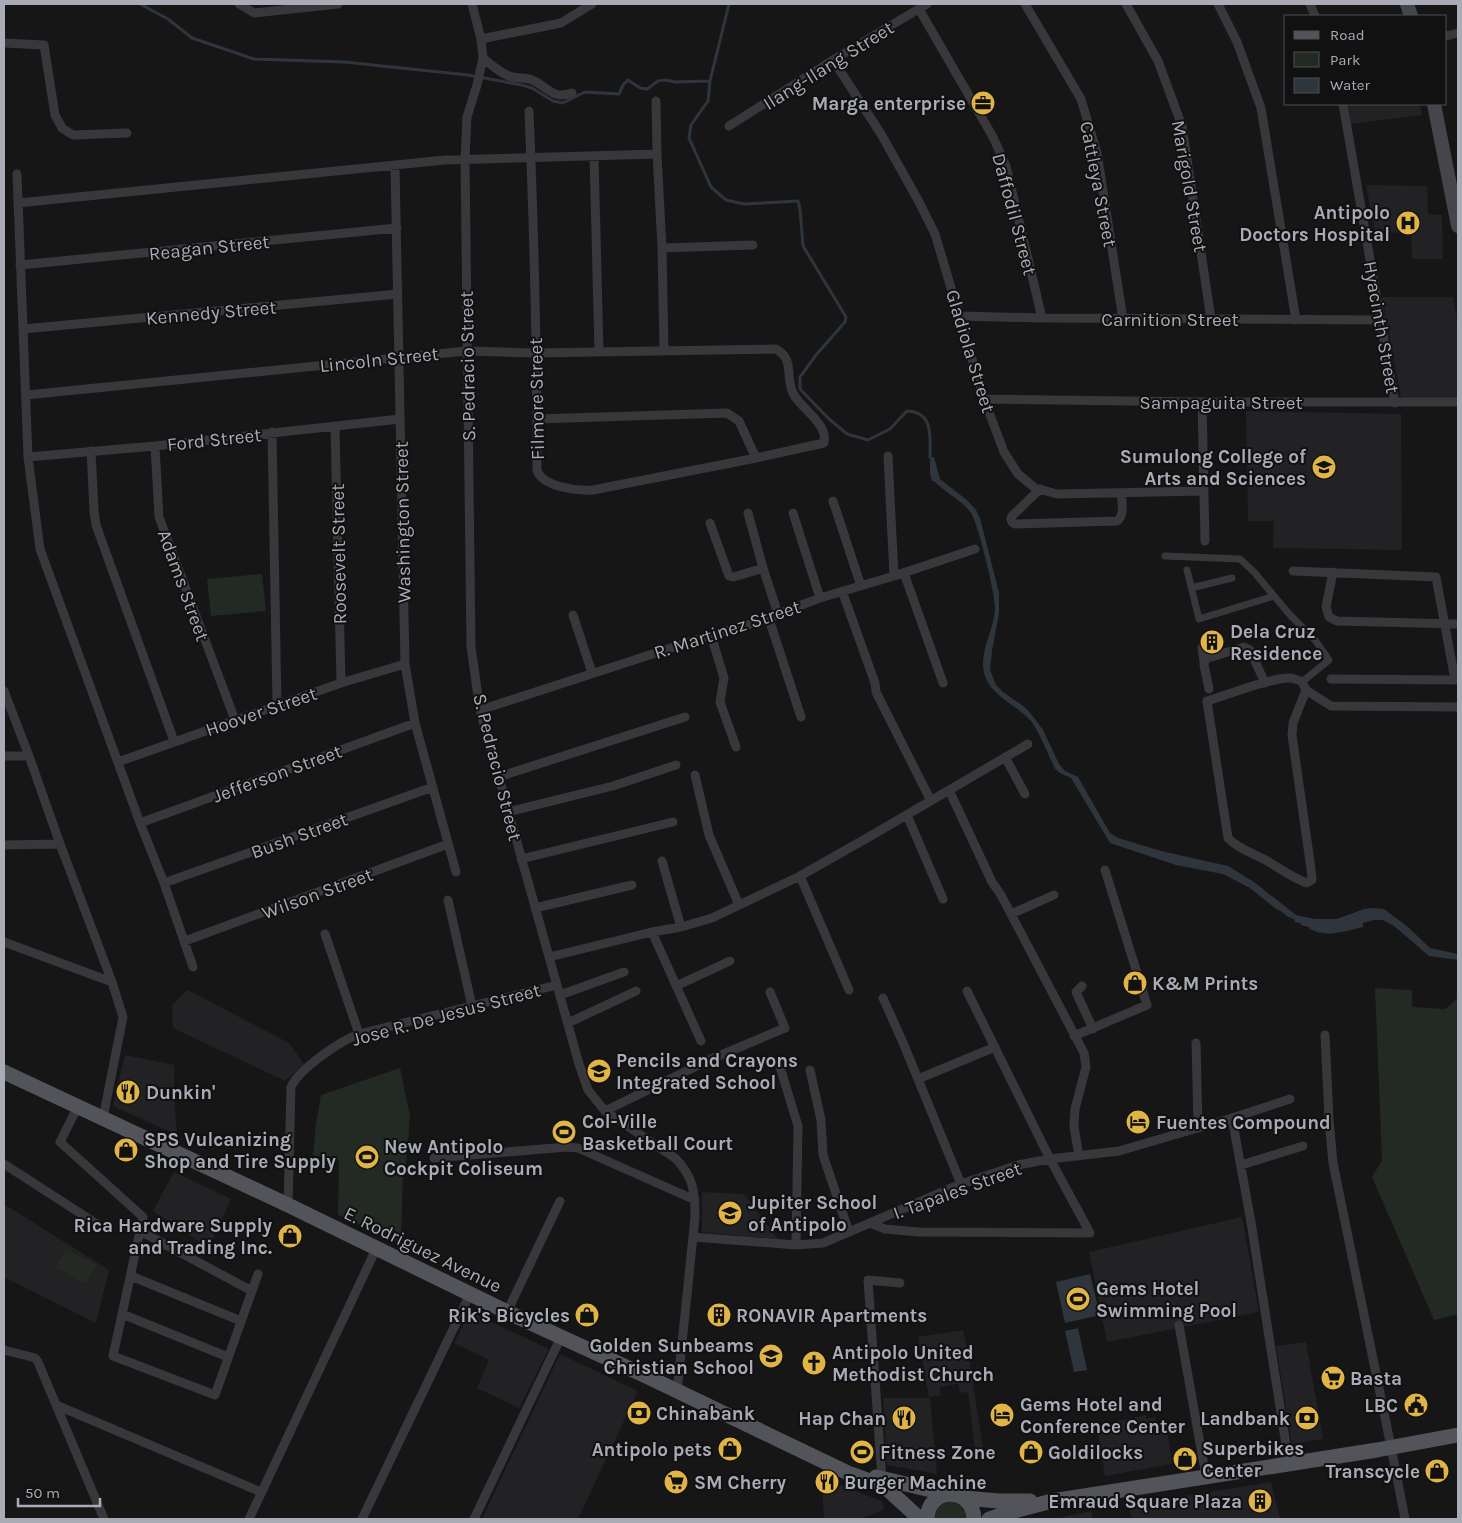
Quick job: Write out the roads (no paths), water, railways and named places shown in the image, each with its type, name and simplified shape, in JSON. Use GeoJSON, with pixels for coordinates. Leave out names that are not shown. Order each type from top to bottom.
{"type":"FeatureCollection","features":[{"type":"Feature","properties":{"kind":"main road"},"geometry":{"type":"LineString","coordinates":[[1434,105],[1458,226]]}},
{"type":"Feature","properties":{"kind":"main road","name":"E. Rodriguez Avenue"},"geometry":{"type":"LineString","coordinates":[[4,1072],[288,1205],[507,1312],[824,1462],[884,1486],[918,1515]]}},
{"type":"Feature","properties":{"kind":"main road"},"geometry":{"type":"LineString","coordinates":[[989,1519],[1052,1501],[1289,1464],[1458,1435]]}},
{"type":"Feature","properties":{"kind":"main road","name":"E. Rodriguez Avenue"},"geometry":{"type":"LineString","coordinates":[[824,1462],[882,1479],[948,1494],[957,1494],[964,1498],[998,1502],[1052,1501]]}},
{"type":"Feature","properties":{"kind":"main road"},"geometry":{"type":"LineString","coordinates":[[918,1515],[935,1500],[948,1494]]}},
{"type":"Feature","properties":{"kind":"main road"},"geometry":{"type":"LineString","coordinates":[[964,1498],[972,1507],[974,1519]]}},
{"type":"Feature","properties":{"kind":"street"},"geometry":{"type":"LineString","coordinates":[[239,4],[254,14],[338,4]]}},
{"type":"Feature","properties":{"kind":"street"},"geometry":{"type":"LineString","coordinates":[[472,4],[481,39],[482,62],[510,76],[530,79],[556,95],[572,94]]}},
{"type":"Feature","properties":{"kind":"street"},"geometry":{"type":"LineString","coordinates":[[481,39],[561,23],[592,4]]}},
{"type":"Feature","properties":{"kind":"street","name":"Ilang-Ilang Street"},"geometry":{"type":"LineString","coordinates":[[729,126],[833,60],[927,4]]}},
{"type":"Feature","properties":{"kind":"street","name":"Cattleya Street"},"geometry":{"type":"LineString","coordinates":[[1025,4],[1081,99],[1096,153],[1123,319]]}},
{"type":"Feature","properties":{"kind":"street","name":"Marigold Street"},"geometry":{"type":"LineString","coordinates":[[1126,4],[1158,61],[1182,126],[1212,319]]}},
{"type":"Feature","properties":{"kind":"street"},"geometry":{"type":"LineString","coordinates":[[1218,4],[1237,42],[1260,108],[1296,320]]}},
{"type":"Feature","properties":{"kind":"street","name":"Daffodil Street"},"geometry":{"type":"LineString","coordinates":[[919,9],[993,137],[1006,166],[1042,318]]}},
{"type":"Feature","properties":{"kind":"street"},"geometry":{"type":"LineString","coordinates":[[4,43],[44,45],[55,115],[62,128],[72,135],[127,133]]}},
{"type":"Feature","properties":{"kind":"street","name":"Gladiola Street"},"geometry":{"type":"LineString","coordinates":[[833,60],[881,134],[935,234],[984,399],[1004,452],[1018,474],[1035,488],[1057,494],[1204,491]]}},
{"type":"Feature","properties":{"kind":"street","name":"S. Pedracio Street"},"geometry":{"type":"LineString","coordinates":[[482,62],[467,117],[465,159],[470,647],[480,710],[579,1064],[588,1090],[605,1110],[675,1158],[682,1165],[692,1182],[695,1200],[693,1238],[678,1392]]}},
{"type":"Feature","properties":{"kind":"street"},"geometry":{"type":"LineString","coordinates":[[656,101],[664,350]]}},
{"type":"Feature","properties":{"kind":"street","name":"Hyacinth Street"},"geometry":{"type":"LineString","coordinates":[[1342,105],[1395,403]]}},
{"type":"Feature","properties":{"kind":"street","name":"Filmore Street"},"geometry":{"type":"LineString","coordinates":[[529,111],[538,475],[546,482],[580,491],[593,490],[816,446]]}},
{"type":"Feature","properties":{"kind":"street"},"geometry":{"type":"LineString","coordinates":[[18,203],[465,159],[657,154]]}},
{"type":"Feature","properties":{"kind":"street"},"geometry":{"type":"LineString","coordinates":[[594,156],[599,352]]}},
{"type":"Feature","properties":{"kind":"street","name":"Washington Street"},"geometry":{"type":"LineString","coordinates":[[396,166],[404,664],[415,723],[456,872]]}},
{"type":"Feature","properties":{"kind":"street"},"geometry":{"type":"LineString","coordinates":[[18,174],[28,457],[40,549],[140,823],[164,883],[193,967]]}},
{"type":"Feature","properties":{"kind":"street","name":"Reagan Street"},"geometry":{"type":"LineString","coordinates":[[20,265],[397,228]]}},
{"type":"Feature","properties":{"kind":"street"},"geometry":{"type":"LineString","coordinates":[[662,248],[753,245]]}},
{"type":"Feature","properties":{"kind":"street","name":"Kennedy Street"},"geometry":{"type":"LineString","coordinates":[[23,330],[398,294]]}},
{"type":"Feature","properties":{"kind":"street","name":"Carnition Street"},"geometry":{"type":"LineString","coordinates":[[960,316],[1381,320]]}},
{"type":"Feature","properties":{"kind":"street","name":"Lincoln Street"},"geometry":{"type":"LineString","coordinates":[[26,395],[466,351],[535,353],[776,349],[783,353],[787,361],[792,394],[824,432],[824,443],[816,446]]}},
{"type":"Feature","properties":{"kind":"street","name":"Sampaguita Street"},"geometry":{"type":"LineString","coordinates":[[984,399],[1202,402],[1458,402]]}},
{"type":"Feature","properties":{"kind":"street"},"geometry":{"type":"LineString","coordinates":[[1202,402],[1205,541]]}},
{"type":"Feature","properties":{"kind":"street"},"geometry":{"type":"LineString","coordinates":[[537,419],[727,413],[739,421],[756,458]]}},
{"type":"Feature","properties":{"kind":"street","name":"Ford Street"},"geometry":{"type":"LineString","coordinates":[[28,457],[155,446],[400,419]]}},
{"type":"Feature","properties":{"kind":"street","name":"Roosevelt Street"},"geometry":{"type":"LineString","coordinates":[[335,426],[341,683]]}},
{"type":"Feature","properties":{"kind":"street"},"geometry":{"type":"LineString","coordinates":[[272,432],[277,705]]}},
{"type":"Feature","properties":{"kind":"street","name":"Adams Street"},"geometry":{"type":"LineString","coordinates":[[155,446],[158,517],[235,720]]}},
{"type":"Feature","properties":{"kind":"street"},"geometry":{"type":"LineString","coordinates":[[91,451],[96,526],[174,741]]}},
{"type":"Feature","properties":{"kind":"street"},"geometry":{"type":"LineString","coordinates":[[888,456],[894,576]]}},
{"type":"Feature","properties":{"kind":"street"},"geometry":{"type":"LineString","coordinates":[[1040,489],[1012,516],[1010,519],[1012,522],[1015,524],[1117,521],[1122,515],[1121,493]]}},
{"type":"Feature","properties":{"kind":"street"},"geometry":{"type":"LineString","coordinates":[[833,501],[861,586]]}},
{"type":"Feature","properties":{"kind":"street"},"geometry":{"type":"LineString","coordinates":[[748,513],[778,614]]}},
{"type":"Feature","properties":{"kind":"street"},"geometry":{"type":"LineString","coordinates":[[793,513],[820,598]]}},
{"type":"Feature","properties":{"kind":"street"},"geometry":{"type":"LineString","coordinates":[[710,523],[730,576],[733,577],[763,568]]}},
{"type":"Feature","properties":{"kind":"street","name":"R. Martinez Street"},"geometry":{"type":"LineString","coordinates":[[480,710],[711,635],[769,619],[820,598],[975,549]]}},
{"type":"Feature","properties":{"kind":"street"},"geometry":{"type":"LineString","coordinates":[[1165,556],[1240,558],[1290,615],[1315,640],[1329,660],[1304,686],[1293,723],[1292,735],[1312,880],[1308,883],[1297,879],[1233,844],[1228,838],[1206,701],[1283,678],[1292,678],[1304,686],[1331,706],[1458,707]]}},
{"type":"Feature","properties":{"kind":"street"},"geometry":{"type":"LineString","coordinates":[[1187,570],[1199,619],[1274,596]]}},
{"type":"Feature","properties":{"kind":"street"},"geometry":{"type":"LineString","coordinates":[[1293,571],[1436,576],[1455,680],[1331,679]]}},
{"type":"Feature","properties":{"kind":"street"},"geometry":{"type":"LineString","coordinates":[[1333,572],[1326,607],[1329,617],[1337,621],[1458,624]]}},
{"type":"Feature","properties":{"kind":"street"},"geometry":{"type":"LineString","coordinates":[[904,573],[943,683]]}},
{"type":"Feature","properties":{"kind":"street"},"geometry":{"type":"LineString","coordinates":[[1191,588],[1232,578]]}},
{"type":"Feature","properties":{"kind":"street"},"geometry":{"type":"LineString","coordinates":[[842,591],[875,683],[876,692],[931,801]]}},
{"type":"Feature","properties":{"kind":"street"},"geometry":{"type":"LineString","coordinates":[[573,615],[592,674]]}},
{"type":"Feature","properties":{"kind":"street"},"geometry":{"type":"LineString","coordinates":[[769,619],[802,717]]}},
{"type":"Feature","properties":{"kind":"street"},"geometry":{"type":"LineString","coordinates":[[711,635],[724,678],[720,702],[736,747]]}},
{"type":"Feature","properties":{"kind":"street"},"geometry":{"type":"LineString","coordinates":[[1202,647],[1209,689]]}},
{"type":"Feature","properties":{"kind":"street"},"geometry":{"type":"LineString","coordinates":[[1204,662],[1208,657],[1247,647],[1265,683]]}},
{"type":"Feature","properties":{"kind":"street","name":"Hoover Street"},"geometry":{"type":"LineString","coordinates":[[118,762],[341,683],[404,664]]}},
{"type":"Feature","properties":{"kind":"street"},"geometry":{"type":"LineString","coordinates":[[4,691],[112,982],[123,1018],[103,1118]]}},
{"type":"Feature","properties":{"kind":"street"},"geometry":{"type":"LineString","coordinates":[[498,777],[685,717]]}},
{"type":"Feature","properties":{"kind":"street","name":"Jefferson Street"},"geometry":{"type":"LineString","coordinates":[[140,823],[415,723]]}},
{"type":"Feature","properties":{"kind":"street"},"geometry":{"type":"LineString","coordinates":[[549,957],[652,932],[681,927],[712,918],[800,876],[1028,744]]}},
{"type":"Feature","properties":{"kind":"street"},"geometry":{"type":"LineString","coordinates":[[4,756],[29,756]]}},
{"type":"Feature","properties":{"kind":"street"},"geometry":{"type":"LineString","coordinates":[[1005,757],[1025,794]]}},
{"type":"Feature","properties":{"kind":"street"},"geometry":{"type":"LineString","coordinates":[[508,812],[613,786],[676,765]]}},
{"type":"Feature","properties":{"kind":"street"},"geometry":{"type":"LineString","coordinates":[[695,775],[709,835],[739,905]]}},
{"type":"Feature","properties":{"kind":"street","name":"Bush Street"},"geometry":{"type":"LineString","coordinates":[[164,883],[433,787]]}},
{"type":"Feature","properties":{"kind":"street"},"geometry":{"type":"LineString","coordinates":[[949,790],[992,882],[1001,895],[1084,1053],[1086,1066],[1075,1109],[1074,1127],[1079,1156]]}},
{"type":"Feature","properties":{"kind":"street"},"geometry":{"type":"LineString","coordinates":[[907,815],[943,899]]}},
{"type":"Feature","properties":{"kind":"street"},"geometry":{"type":"LineString","coordinates":[[521,859],[673,822]]}},
{"type":"Feature","properties":{"kind":"street"},"geometry":{"type":"LineString","coordinates":[[4,845],[60,844]]}},
{"type":"Feature","properties":{"kind":"street","name":"Wilson Street"},"geometry":{"type":"LineString","coordinates":[[185,941],[448,844]]}},
{"type":"Feature","properties":{"kind":"street"},"geometry":{"type":"LineString","coordinates":[[662,861],[681,927]]}},
{"type":"Feature","properties":{"kind":"street"},"geometry":{"type":"LineString","coordinates":[[1074,1036],[1147,1006],[1105,870]]}},
{"type":"Feature","properties":{"kind":"street"},"geometry":{"type":"LineString","coordinates":[[800,876],[849,990]]}},
{"type":"Feature","properties":{"kind":"street"},"geometry":{"type":"LineString","coordinates":[[535,908],[632,885]]}},
{"type":"Feature","properties":{"kind":"street"},"geometry":{"type":"LineString","coordinates":[[1011,914],[1054,895]]}},
{"type":"Feature","properties":{"kind":"street"},"geometry":{"type":"LineString","coordinates":[[448,900],[472,1006]]}},
{"type":"Feature","properties":{"kind":"street"},"geometry":{"type":"LineString","coordinates":[[652,932],[701,1041]]}},
{"type":"Feature","properties":{"kind":"street"},"geometry":{"type":"LineString","coordinates":[[325,934],[359,1034]]}},
{"type":"Feature","properties":{"kind":"street"},"geometry":{"type":"LineString","coordinates":[[4,942],[112,982]]}},
{"type":"Feature","properties":{"kind":"street"},"geometry":{"type":"LineString","coordinates":[[676,986],[730,961]]}},
{"type":"Feature","properties":{"kind":"street"},"geometry":{"type":"LineString","coordinates":[[560,995],[624,972]]}},
{"type":"Feature","properties":{"kind":"street","name":"Jose R. De Jesus Street"},"geometry":{"type":"LineString","coordinates":[[288,1205],[291,1087],[293,1081],[319,1057],[346,1038],[359,1034],[557,985]]}},
{"type":"Feature","properties":{"kind":"street"},"geometry":{"type":"LineString","coordinates":[[1082,986],[1076,992],[1092,1029]]}},
{"type":"Feature","properties":{"kind":"street"},"geometry":{"type":"LineString","coordinates":[[568,1022],[636,991]]}},
{"type":"Feature","properties":{"kind":"street"},"geometry":{"type":"LineString","coordinates":[[870,1223],[885,1229],[919,1232],[1090,1233],[1050,1159],[967,991]]}},
{"type":"Feature","properties":{"kind":"street"},"geometry":{"type":"LineString","coordinates":[[605,1110],[709,1060],[785,1028],[770,992]]}},
{"type":"Feature","properties":{"kind":"street"},"geometry":{"type":"LineString","coordinates":[[883,998],[961,1184]]}},
{"type":"Feature","properties":{"kind":"street"},"geometry":{"type":"LineString","coordinates":[[1325,1035],[1333,1163],[1392,1447],[1404,1519]]}},
{"type":"Feature","properties":{"kind":"street"},"geometry":{"type":"LineString","coordinates":[[1196,1043],[1198,1128]]}},
{"type":"Feature","properties":{"kind":"street"},"geometry":{"type":"LineString","coordinates":[[918,1079],[995,1047]]}},
{"type":"Feature","properties":{"kind":"street"},"geometry":{"type":"LineString","coordinates":[[780,1068],[798,1126],[796,1245]]}},
{"type":"Feature","properties":{"kind":"street"},"geometry":{"type":"LineString","coordinates":[[810,1070],[821,1120],[823,1155],[848,1232]]}},
{"type":"Feature","properties":{"kind":"street","name":"I. Tapales Street"},"geometry":{"type":"LineString","coordinates":[[693,1238],[796,1245],[823,1243],[961,1184],[1018,1165],[1050,1159],[1119,1151],[1290,1100]]}},
{"type":"Feature","properties":{"kind":"street"},"geometry":{"type":"LineString","coordinates":[[78,1106],[60,1142],[143,1217],[113,1356],[215,1395],[258,1274]]}},
{"type":"Feature","properties":{"kind":"street"},"geometry":{"type":"LineString","coordinates":[[1232,1118],[1289,1464]]}},
{"type":"Feature","properties":{"kind":"street"},"geometry":{"type":"LineString","coordinates":[[1241,1165],[1303,1146]]}},
{"type":"Feature","properties":{"kind":"street"},"geometry":{"type":"LineString","coordinates":[[434,1158],[567,1147],[578,1148],[695,1200]]}},
{"type":"Feature","properties":{"kind":"street"},"geometry":{"type":"LineString","coordinates":[[4,1164],[100,1226]]}},
{"type":"Feature","properties":{"kind":"street"},"geometry":{"type":"LineString","coordinates":[[507,1312],[560,1201]]}},
{"type":"Feature","properties":{"kind":"street"},"geometry":{"type":"LineString","coordinates":[[140,1231],[252,1291]]}},
{"type":"Feature","properties":{"kind":"street"},"geometry":{"type":"LineString","coordinates":[[249,1519],[376,1249]]}},
{"type":"Feature","properties":{"kind":"street"},"geometry":{"type":"LineString","coordinates":[[131,1276],[241,1321]]}},
{"type":"Feature","properties":{"kind":"street"},"geometry":{"type":"LineString","coordinates":[[882,1479],[868,1280],[900,1283]]}},
{"type":"Feature","properties":{"kind":"street"},"geometry":{"type":"LineString","coordinates":[[362,1519],[470,1294]]}},
{"type":"Feature","properties":{"kind":"street"},"geometry":{"type":"LineString","coordinates":[[122,1314],[228,1357]]}},
{"type":"Feature","properties":{"kind":"street"},"geometry":{"type":"LineString","coordinates":[[1179,1325],[1206,1477]]}},
{"type":"Feature","properties":{"kind":"street"},"geometry":{"type":"LineString","coordinates":[[474,1519],[561,1337]]}},
{"type":"Feature","properties":{"kind":"street"},"geometry":{"type":"LineString","coordinates":[[4,1350],[35,1358],[38,1362],[104,1519]]}},
{"type":"Feature","properties":{"kind":"street"},"geometry":{"type":"LineString","coordinates":[[56,1405],[261,1492]]}},
{"type":"Feature","properties":{"kind":"water"},"geometry":{"type":"Polygon","coordinates":[[[930,457],[934,457],[940,479],[968,501],[980,518],[999,593],[999,613],[990,670],[996,685],[1026,708],[1035,719],[1043,730],[1059,764],[1065,771],[1078,777],[1110,833],[1118,838],[1161,851],[1228,866],[1254,882],[1296,915],[1315,919],[1337,919],[1364,909],[1384,909],[1408,927],[1430,948],[1458,954],[1458,960],[1429,956],[1394,926],[1383,920],[1363,923],[1363,927],[1343,932],[1316,932],[1309,927],[1295,922],[1294,919],[1276,909],[1250,888],[1223,874],[1176,865],[1110,843],[1071,778],[1055,769],[1031,721],[998,694],[987,681],[984,673],[983,657],[994,617],[995,602],[986,560],[971,513],[963,504],[932,481],[930,457]]]}},
{"type":"Feature","properties":{"kind":"water","name":"Gems Hotel Swimming Pool"},"geometry":{"type":"Polygon","coordinates":[[[1090,1274],[1100,1315],[1065,1323],[1056,1282],[1090,1274]]]}},
{"type":"Feature","properties":{"kind":"water"},"geometry":{"type":"Polygon","coordinates":[[[1078,1328],[1087,1370],[1074,1372],[1065,1331],[1078,1328]]]}},
{"type":"Feature","properties":{"kind":"waterway"},"geometry":{"type":"LineString","coordinates":[[140,4],[168,19],[192,38],[254,59],[344,62],[468,75],[522,85],[532,88],[553,101],[563,103],[585,92],[619,94],[623,85],[628,80],[640,88],[647,89],[658,81],[710,81]]}},
{"type":"Feature","properties":{"kind":"waterway"},"geometry":{"type":"LineString","coordinates":[[729,4],[710,81],[708,101],[691,125],[689,138],[711,187],[726,200],[744,204],[798,201],[803,246],[846,317],[845,322],[816,355],[800,377],[800,389],[828,418],[847,434],[868,440],[890,429],[907,411],[916,412],[922,416],[929,427],[930,457]]}},
{"type":"Feature","properties":{"kind":"place","name":"Marga enterprise"},"geometry":{"type":"Point","coordinates":[983,103]}},
{"type":"Feature","properties":{"kind":"place","name":"Antipolo Doctors Hospital"},"geometry":{"type":"Point","coordinates":[1408,223]}},
{"type":"Feature","properties":{"kind":"place","name":"Sumulong College of Arts and Sciences"},"geometry":{"type":"Point","coordinates":[1324,467]}},
{"type":"Feature","properties":{"kind":"place","name":"Dela Cruz Residence"},"geometry":{"type":"Point","coordinates":[1212,642]}},
{"type":"Feature","properties":{"kind":"place","name":"K&M Prints"},"geometry":{"type":"Point","coordinates":[1135,983]}},
{"type":"Feature","properties":{"kind":"place","name":"Pencils and Crayons Integrated School"},"geometry":{"type":"Point","coordinates":[599,1071]}},
{"type":"Feature","properties":{"kind":"place","name":"Dunkin'"},"geometry":{"type":"Point","coordinates":[128,1092]}},
{"type":"Feature","properties":{"kind":"place","name":"Fuentes Compound"},"geometry":{"type":"Point","coordinates":[1138,1122]}},
{"type":"Feature","properties":{"kind":"place","name":"Col-Ville Basketball Court"},"geometry":{"type":"Point","coordinates":[564,1132]}},
{"type":"Feature","properties":{"kind":"place","name":"SPS Vulcanizing Shop and Tire Supply"},"geometry":{"type":"Point","coordinates":[126,1150]}},
{"type":"Feature","properties":{"kind":"place","name":"New Antipolo Cockpit Coliseum"},"geometry":{"type":"Point","coordinates":[367,1157]}},
{"type":"Feature","properties":{"kind":"place","name":"Jupiter School of Antipolo"},"geometry":{"type":"Point","coordinates":[730,1213]}},
{"type":"Feature","properties":{"kind":"place","name":"Rica Hardware Supply and Trading Inc."},"geometry":{"type":"Point","coordinates":[290,1236]}},
{"type":"Feature","properties":{"kind":"place","name":"Gems Hotel Swimming Pool"},"geometry":{"type":"Point","coordinates":[1078,1299]}},
{"type":"Feature","properties":{"kind":"place","name":"Rik's Bicycles"},"geometry":{"type":"Point","coordinates":[587,1315]}},
{"type":"Feature","properties":{"kind":"place","name":"RONAVIR Apartments"},"geometry":{"type":"Point","coordinates":[719,1315]}},
{"type":"Feature","properties":{"kind":"place","name":"Golden Sunbeams Christian School"},"geometry":{"type":"Point","coordinates":[771,1356]}},
{"type":"Feature","properties":{"kind":"place","name":"Antipolo United Methodist Church"},"geometry":{"type":"Point","coordinates":[814,1363]}},
{"type":"Feature","properties":{"kind":"place","name":"Basta"},"geometry":{"type":"Point","coordinates":[1333,1378]}},
{"type":"Feature","properties":{"kind":"place","name":"LBC"},"geometry":{"type":"Point","coordinates":[1416,1405]}},
{"type":"Feature","properties":{"kind":"place","name":"Chinabank"},"geometry":{"type":"Point","coordinates":[639,1413]}},
{"type":"Feature","properties":{"kind":"place","name":"Gems Hotel and Conference Center"},"geometry":{"type":"Point","coordinates":[1002,1415]}},
{"type":"Feature","properties":{"kind":"place","name":"Hap Chan"},"geometry":{"type":"Point","coordinates":[904,1418]}},
{"type":"Feature","properties":{"kind":"place","name":"Landbank"},"geometry":{"type":"Point","coordinates":[1307,1418]}},
{"type":"Feature","properties":{"kind":"place","name":"Antipolo pets"},"geometry":{"type":"Point","coordinates":[730,1449]}},
{"type":"Feature","properties":{"kind":"place","name":"Fitness Zone"},"geometry":{"type":"Point","coordinates":[862,1452]}},
{"type":"Feature","properties":{"kind":"place","name":"Goldilocks"},"geometry":{"type":"Point","coordinates":[1031,1452]}},
{"type":"Feature","properties":{"kind":"place","name":"Superbikes Center"},"geometry":{"type":"Point","coordinates":[1185,1459]}},
{"type":"Feature","properties":{"kind":"place","name":"Transcycle"},"geometry":{"type":"Point","coordinates":[1437,1471]}},
{"type":"Feature","properties":{"kind":"place","name":"SM Cherry"},"geometry":{"type":"Point","coordinates":[676,1482]}},
{"type":"Feature","properties":{"kind":"place","name":"Burger Machine"},"geometry":{"type":"Point","coordinates":[827,1482]}},
{"type":"Feature","properties":{"kind":"place","name":"Emraud Square Plaza"},"geometry":{"type":"Point","coordinates":[1260,1501]}}]}
